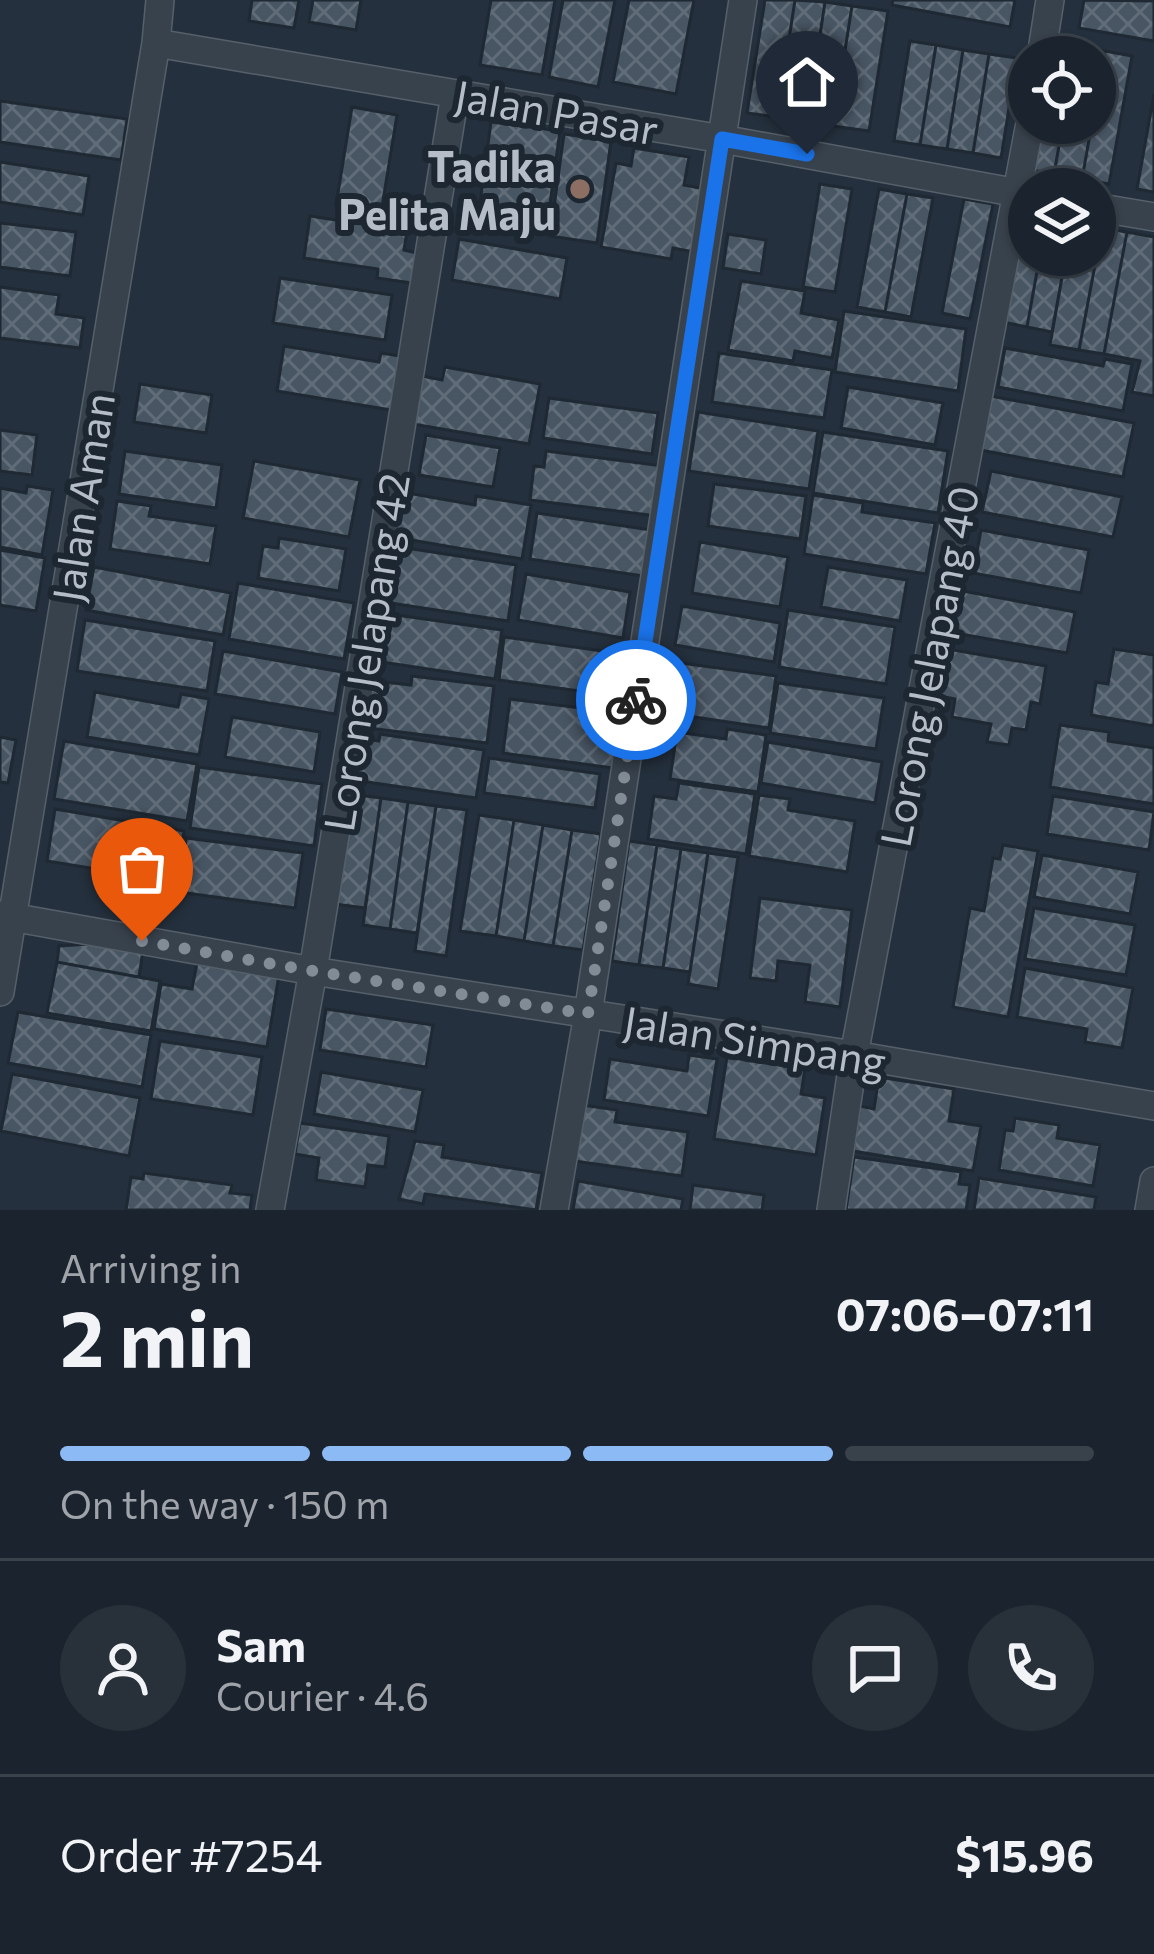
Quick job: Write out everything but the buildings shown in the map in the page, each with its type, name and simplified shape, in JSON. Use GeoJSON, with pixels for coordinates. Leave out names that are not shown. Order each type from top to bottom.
{"type":"FeatureCollection","features":[{"type":"Feature","properties":{"kind":"street","name":"Jalan Aman"},"geometry":{"type":"LineString","coordinates":[[0,992],[7,917],[160,0]]}},
{"type":"Feature","properties":{"kind":"street"},"geometry":{"type":"LineString","coordinates":[[554,1210],[743,0]]}},
{"type":"Feature","properties":{"kind":"street"},"geometry":{"type":"LineString","coordinates":[[1044,36],[1050,0]]}},
{"type":"Feature","properties":{"kind":"street","name":"Jalan Pasar"},"geometry":{"type":"LineString","coordinates":[[156,43],[1008,191]]}},
{"type":"Feature","properties":{"kind":"street","name":"Lorong Jelapang 42"},"geometry":{"type":"LineString","coordinates":[[270,1210],[455,94]]}},
{"type":"Feature","properties":{"kind":"street"},"geometry":{"type":"LineString","coordinates":[[1116,211],[1154,217]]}},
{"type":"Feature","properties":{"kind":"street","name":"Lorong Jelapang 40"},"geometry":{"type":"LineString","coordinates":[[832,1210],[854,1055],[1008,275]]}},
{"type":"Feature","properties":{"kind":"street","name":"Jalan Simpang"},"geometry":{"type":"LineString","coordinates":[[7,917],[1154,1106]]}},
{"type":"Feature","properties":{"kind":"street"},"geometry":{"type":"LineString","coordinates":[[1149,1210],[1154,1181]]}},
{"type":"Feature","properties":{"kind":"way so far"},"geometry":{"type":"LineString","coordinates":[[142,941],[588,1014],[636,700]]}},
{"type":"Feature","properties":{"kind":"place","name":"Tadika Pelita Maju"},"geometry":{"type":"Point","coordinates":[580,189]}},
{"type":"Feature","properties":{"kind":"route"},"geometry":{"type":"LineString","coordinates":[[636,700],[722,139],[807,154]]}}]}
